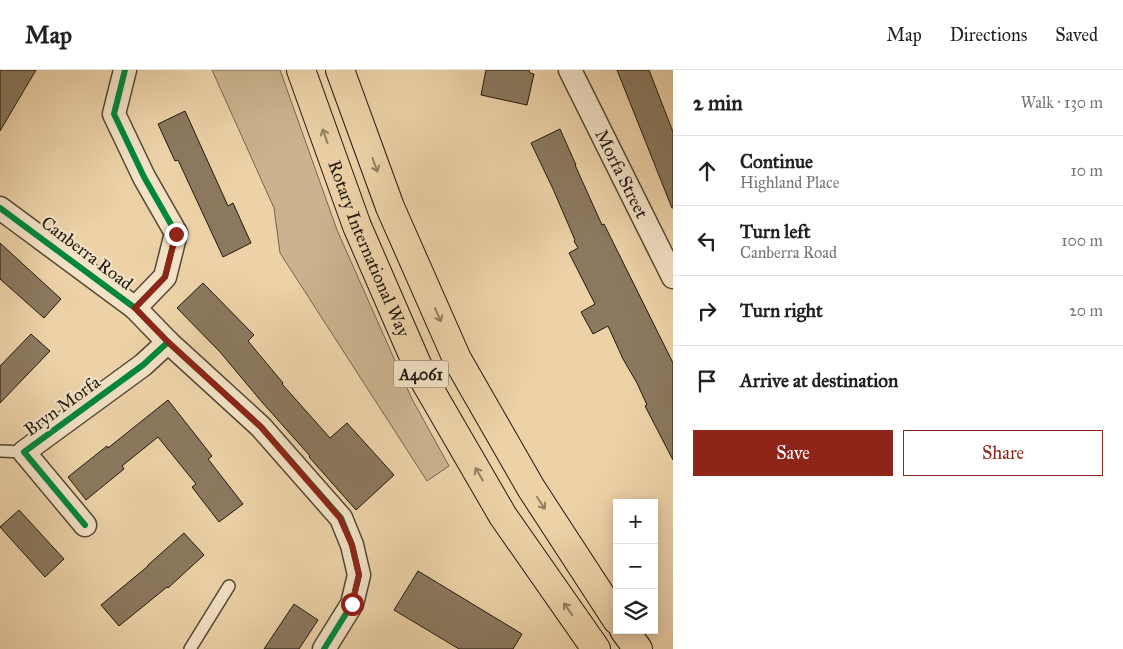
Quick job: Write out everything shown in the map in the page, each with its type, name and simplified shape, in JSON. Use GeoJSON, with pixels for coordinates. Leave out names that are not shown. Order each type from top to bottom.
{"type":"FeatureCollection","features":[{"type":"Feature","properties":{"kind":"main road","name":"Rotary International Way"},"geometry":{"type":"LineString","coordinates":[[301,70],[357,226],[423,378],[503,516],[596,649]]}},
{"type":"Feature","properties":{"kind":"main road","name":"Rotary International Way"},"geometry":{"type":"LineString","coordinates":[[340,70],[390,208],[457,359],[532,488],[613,614]]}},
{"type":"Feature","properties":{"kind":"main road"},"geometry":{"type":"LineString","coordinates":[[627,634],[638,649]]}},
{"type":"Feature","properties":{"kind":"street"},"geometry":{"type":"LineString","coordinates":[[126,70],[114,114],[144,177],[176,234],[165,277],[135,308]]}},
{"type":"Feature","properties":{"kind":"street","name":"Morfa Street"},"geometry":{"type":"LineString","coordinates":[[570,70],[673,278]]}},
{"type":"Feature","properties":{"kind":"street","name":"Canberra Road"},"geometry":{"type":"LineString","coordinates":[[0,208],[135,308],[168,342],[261,427],[340,518],[352,545],[359,575],[352,604],[324,649]]}},
{"type":"Feature","properties":{"kind":"street","name":"Bryn Morfa"},"geometry":{"type":"LineString","coordinates":[[86,525],[24,452],[143,365],[168,342]]}},
{"type":"Feature","properties":{"kind":"lane"},"geometry":{"type":"LineString","coordinates":[[0,451],[24,452]]}},
{"type":"Feature","properties":{"kind":"lane"},"geometry":{"type":"LineString","coordinates":[[190,649],[229,586]]}},
{"type":"Feature","properties":{"kind":"shaded area"},"geometry":{"type":"Polygon","coordinates":[[[212,70],[280,70],[337,230],[412,399],[449,466],[427,481],[280,253],[274,208],[212,70]]]}},
{"type":"Feature","properties":{"kind":"building"},"geometry":{"type":"Polygon","coordinates":[[[0,70],[36,70],[0,131],[0,70]]]}},
{"type":"Feature","properties":{"kind":"building"},"geometry":{"type":"Polygon","coordinates":[[[486,70],[529,70],[530,73],[534,74],[527,105],[481,95],[486,70]]]}},
{"type":"Feature","properties":{"kind":"building"},"geometry":{"type":"Polygon","coordinates":[[[617,70],[649,70],[673,132],[673,208],[672,208],[617,70]]]}},
{"type":"Feature","properties":{"kind":"building"},"geometry":{"type":"Polygon","coordinates":[[[185,111],[228,206],[233,203],[251,243],[223,257],[178,160],[175,161],[158,124],[185,111]]]}},
{"type":"Feature","properties":{"kind":"building"},"geometry":{"type":"Polygon","coordinates":[[[560,129],[602,225],[604,224],[673,363],[673,460],[645,406],[647,405],[637,383],[623,359],[608,326],[593,334],[581,312],[595,304],[569,253],[578,248],[531,143],[560,129]]]}},
{"type":"Feature","properties":{"kind":"building"},"geometry":{"type":"Polygon","coordinates":[[[0,243],[61,299],[44,318],[0,279],[0,243]]]}},
{"type":"Feature","properties":{"kind":"building"},"geometry":{"type":"Polygon","coordinates":[[[203,283],[254,335],[248,341],[282,384],[330,438],[347,423],[394,475],[356,510],[220,352],[177,308],[203,283]]]}},
{"type":"Feature","properties":{"kind":"building"},"geometry":{"type":"Polygon","coordinates":[[[31,334],[50,351],[0,403],[0,366],[31,334]]]}},
{"type":"Feature","properties":{"kind":"building"},"geometry":{"type":"Polygon","coordinates":[[[168,400],[212,456],[208,459],[243,504],[219,522],[192,487],[196,484],[158,437],[122,466],[124,469],[86,500],[68,477],[168,400]]]}},
{"type":"Feature","properties":{"kind":"building"},"geometry":{"type":"Polygon","coordinates":[[[19,510],[64,559],[45,577],[0,527],[19,510]]]}},
{"type":"Feature","properties":{"kind":"building"},"geometry":{"type":"Polygon","coordinates":[[[184,533],[204,555],[168,588],[119,626],[101,605],[184,533]]]}},
{"type":"Feature","properties":{"kind":"building"},"geometry":{"type":"Polygon","coordinates":[[[418,571],[522,634],[513,649],[459,649],[394,610],[418,571]]]}},
{"type":"Feature","properties":{"kind":"building"},"geometry":{"type":"Polygon","coordinates":[[[294,604],[318,620],[299,649],[264,649],[294,604]]]}},
{"type":"Feature","properties":{"kind":"cycle path"},"geometry":{"type":"LineString","coordinates":[[125,70],[114,114],[144,177],[176,233],[165,277],[135,308]]}},
{"type":"Feature","properties":{"kind":"cycle path"},"geometry":{"type":"LineString","coordinates":[[0,208],[135,308],[168,342],[261,427],[341,518],[352,545],[359,575],[352,604],[324,649]]}},
{"type":"Feature","properties":{"kind":"cycle path"},"geometry":{"type":"LineString","coordinates":[[85,525],[24,452],[143,365],[168,342]]}},
{"type":"Feature","properties":{"kind":"route"},"geometry":{"type":"LineString","coordinates":[[176,234],[165,277],[135,308],[168,342],[261,427],[340,518],[352,545],[359,575],[352,604]]}}]}
